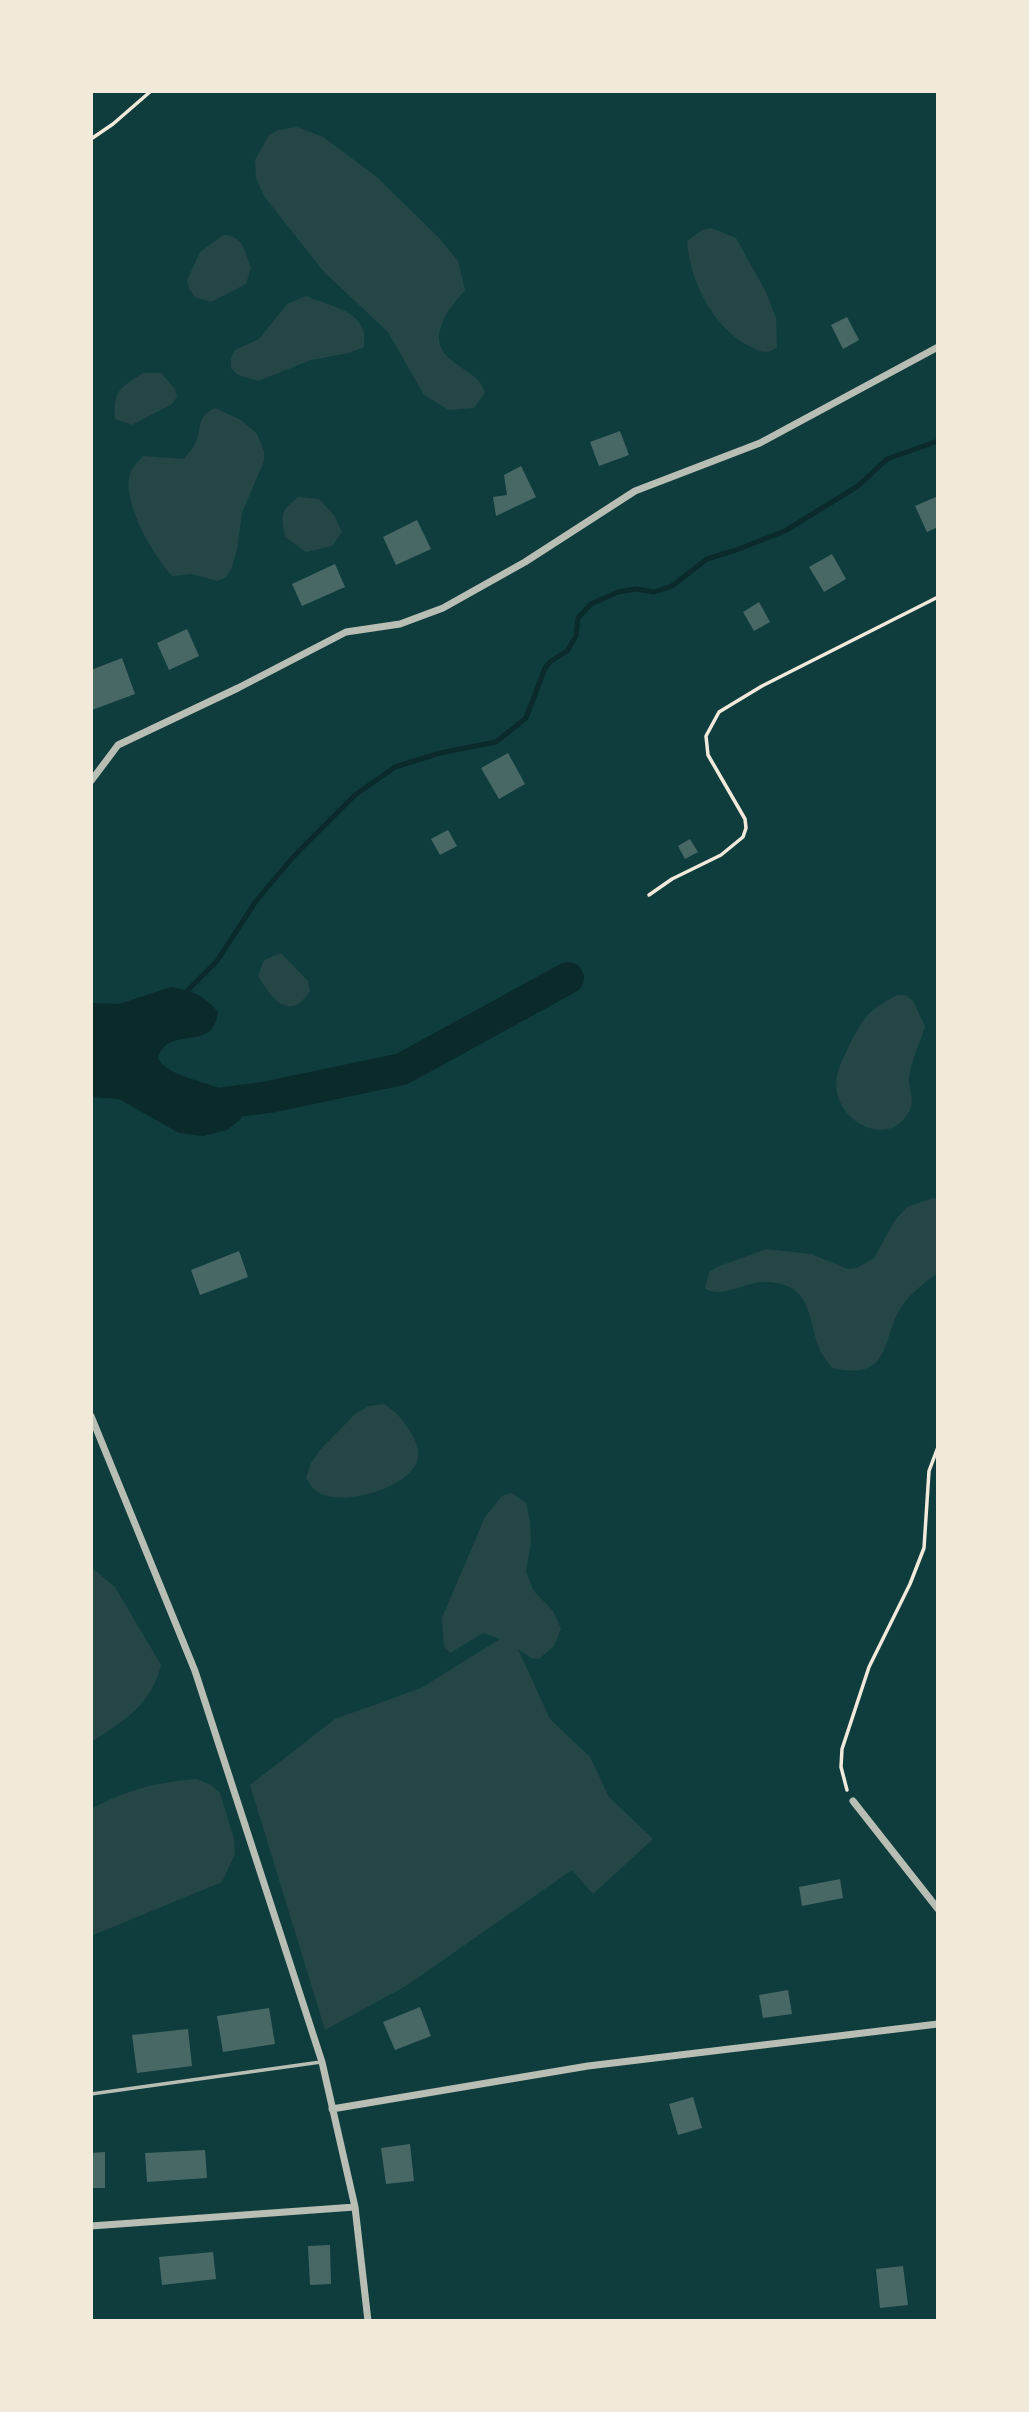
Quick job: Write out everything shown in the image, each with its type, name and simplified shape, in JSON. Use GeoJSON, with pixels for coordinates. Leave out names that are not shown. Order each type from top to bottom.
{"type":"FeatureCollection","features":[{"type":"Feature","properties":{"kind":"street"},"geometry":{"type":"LineString","coordinates":[[91,781],[118,745],[238,688],[346,632],[400,624],[443,608],[525,562],[635,492],[760,443],[938,347]]}},
{"type":"Feature","properties":{"kind":"street"},"geometry":{"type":"LineString","coordinates":[[91,1416],[195,1671],[322,2062],[355,2207],[368,2321]]}},
{"type":"Feature","properties":{"kind":"street"},"geometry":{"type":"LineString","coordinates":[[853,1801],[938,1909]]}},
{"type":"Feature","properties":{"kind":"street"},"geometry":{"type":"LineString","coordinates":[[332,2109],[588,2066],[938,2024]]}},
{"type":"Feature","properties":{"kind":"street"},"geometry":{"type":"LineString","coordinates":[[91,2225],[355,2207]]}},
{"type":"Feature","properties":{"kind":"lane"},"geometry":{"type":"LineString","coordinates":[[91,2094],[322,2062]]}},
{"type":"Feature","properties":{"kind":"path"},"geometry":{"type":"LineString","coordinates":[[91,139],[151,91]]}},
{"type":"Feature","properties":{"kind":"path"},"geometry":{"type":"LineString","coordinates":[[649,895],[672,879],[722,855],[743,837],[745,819],[708,755],[706,736],[719,712],[762,686],[938,597]]}},
{"type":"Feature","properties":{"kind":"path"},"geometry":{"type":"LineString","coordinates":[[853,1801],[848,1794],[841,1767],[842,1749],[869,1667],[910,1584],[924,1548],[929,1471],[938,1447]]}},
{"type":"Feature","properties":{"kind":"shaded area"},"geometry":{"type":"Polygon","coordinates":[[[297,127],[323,137],[377,177],[440,239],[458,261],[465,290],[445,317],[439,336],[446,355],[481,383],[485,393],[474,408],[449,410],[424,395],[388,332],[324,272],[264,196],[256,178],[255,160],[269,135],[278,130],[297,127]]]}},
{"type":"Feature","properties":{"kind":"shaded area"},"geometry":{"type":"Polygon","coordinates":[[[711,228],[736,238],[766,292],[776,318],[777,347],[771,351],[763,352],[739,340],[706,303],[693,272],[687,241],[702,230],[711,228]]]}},
{"type":"Feature","properties":{"kind":"shaded area"},"geometry":{"type":"Polygon","coordinates":[[[223,235],[239,241],[251,268],[246,284],[211,302],[195,297],[187,280],[200,252],[223,235]]]}},
{"type":"Feature","properties":{"kind":"shaded area"},"geometry":{"type":"Polygon","coordinates":[[[306,296],[339,308],[354,317],[363,330],[364,347],[349,353],[311,360],[258,381],[238,375],[231,368],[231,358],[235,350],[259,339],[287,304],[306,296]]]}},
{"type":"Feature","properties":{"kind":"shaded area"},"geometry":{"type":"Polygon","coordinates":[[[143,373],[161,373],[175,389],[177,397],[172,404],[132,425],[115,419],[115,402],[120,391],[143,373]]]}},
{"type":"Feature","properties":{"kind":"shaded area"},"geometry":{"type":"Polygon","coordinates":[[[215,408],[241,420],[257,434],[264,451],[264,461],[242,513],[237,550],[231,570],[225,578],[217,581],[192,574],[172,576],[147,540],[133,509],[129,494],[132,469],[143,456],[184,459],[195,444],[202,419],[215,408]]]}},
{"type":"Feature","properties":{"kind":"shaded area"},"geometry":{"type":"Polygon","coordinates":[[[298,497],[319,499],[334,515],[342,532],[332,546],[306,552],[285,537],[283,514],[298,497]]]}},
{"type":"Feature","properties":{"kind":"shaded area"},"geometry":{"type":"Polygon","coordinates":[[[281,953],[308,981],[310,991],[300,1003],[291,1006],[285,1006],[274,998],[258,976],[264,960],[281,953]]]}},
{"type":"Feature","properties":{"kind":"shaded area"},"geometry":{"type":"Polygon","coordinates":[[[171,987],[197,995],[218,1012],[214,1025],[208,1032],[171,1042],[163,1048],[158,1058],[175,1073],[219,1088],[240,1100],[243,1107],[241,1119],[227,1130],[203,1136],[179,1133],[119,1099],[91,1097],[91,1003],[119,1004],[171,987]]]}},
{"type":"Feature","properties":{"kind":"shaded area"},"geometry":{"type":"Polygon","coordinates":[[[897,995],[906,995],[913,1001],[925,1026],[910,1072],[910,1110],[901,1122],[878,1130],[866,1127],[845,1111],[839,1099],[836,1079],[843,1059],[864,1020],[874,1009],[897,995]]]}},
{"type":"Feature","properties":{"kind":"shaded area"},"geometry":{"type":"Polygon","coordinates":[[[933,1198],[938,1199],[938,1273],[920,1286],[905,1302],[897,1315],[883,1353],[867,1368],[852,1371],[832,1368],[817,1342],[807,1308],[794,1290],[768,1282],[721,1292],[705,1289],[709,1272],[766,1249],[811,1254],[848,1269],[857,1268],[874,1258],[895,1220],[907,1207],[933,1198]]]}},
{"type":"Feature","properties":{"kind":"shaded area"},"geometry":{"type":"Polygon","coordinates":[[[384,1404],[399,1416],[415,1440],[418,1457],[413,1468],[404,1478],[374,1492],[341,1498],[316,1491],[306,1478],[311,1463],[320,1450],[355,1414],[369,1406],[384,1404]]]}},
{"type":"Feature","properties":{"kind":"shaded area"},"geometry":{"type":"Polygon","coordinates":[[[512,1493],[526,1503],[530,1521],[531,1543],[526,1571],[533,1590],[553,1611],[561,1629],[554,1646],[539,1659],[531,1658],[518,1649],[550,1719],[590,1757],[609,1797],[653,1839],[593,1894],[572,1870],[406,1986],[325,2030],[250,1785],[335,1719],[421,1688],[500,1639],[483,1633],[450,1653],[444,1647],[442,1618],[485,1517],[502,1496],[512,1493]]]}},
{"type":"Feature","properties":{"kind":"shaded area"},"geometry":{"type":"Polygon","coordinates":[[[91,1567],[115,1587],[161,1665],[151,1691],[135,1711],[91,1742],[91,1567]]]}},
{"type":"Feature","properties":{"kind":"shaded area"},"geometry":{"type":"Polygon","coordinates":[[[197,1779],[211,1785],[220,1793],[234,1839],[235,1854],[222,1882],[91,1936],[91,1809],[142,1788],[197,1779]]]}},
{"type":"Feature","properties":{"kind":"building"},"geometry":{"type":"Polygon","coordinates":[[[847,317],[859,340],[843,349],[831,325],[847,317]]]}},
{"type":"Feature","properties":{"kind":"building"},"geometry":{"type":"Polygon","coordinates":[[[620,431],[629,455],[599,466],[590,442],[620,431]]]}},
{"type":"Feature","properties":{"kind":"building"},"geometry":{"type":"Polygon","coordinates":[[[521,466],[536,497],[496,516],[493,497],[507,495],[504,475],[521,466]]]}},
{"type":"Feature","properties":{"kind":"building"},"geometry":{"type":"Polygon","coordinates":[[[938,496],[938,527],[927,532],[915,506],[938,496]]]}},
{"type":"Feature","properties":{"kind":"building"},"geometry":{"type":"Polygon","coordinates":[[[417,520],[431,549],[396,565],[383,537],[417,520]]]}},
{"type":"Feature","properties":{"kind":"building"},"geometry":{"type":"Polygon","coordinates":[[[832,554],[846,579],[824,592],[809,567],[832,554]]]}},
{"type":"Feature","properties":{"kind":"building"},"geometry":{"type":"Polygon","coordinates":[[[335,564],[345,587],[302,606],[292,584],[335,564]]]}},
{"type":"Feature","properties":{"kind":"building"},"geometry":{"type":"Polygon","coordinates":[[[759,602],[770,622],[754,631],[743,612],[759,602]]]}},
{"type":"Feature","properties":{"kind":"building"},"geometry":{"type":"Polygon","coordinates":[[[187,629],[199,656],[169,670],[157,643],[187,629]]]}},
{"type":"Feature","properties":{"kind":"building"},"geometry":{"type":"Polygon","coordinates":[[[122,658],[135,694],[92,710],[91,670],[122,658]]]}},
{"type":"Feature","properties":{"kind":"building"},"geometry":{"type":"Polygon","coordinates":[[[508,753],[525,784],[499,799],[481,768],[508,753]]]}},
{"type":"Feature","properties":{"kind":"building"},"geometry":{"type":"Polygon","coordinates":[[[448,830],[457,846],[440,855],[431,839],[448,830]]]}},
{"type":"Feature","properties":{"kind":"building"},"geometry":{"type":"Polygon","coordinates":[[[690,839],[698,852],[685,859],[678,846],[690,839]]]}},
{"type":"Feature","properties":{"kind":"building"},"geometry":{"type":"Polygon","coordinates":[[[239,1251],[248,1277],[200,1295],[191,1270],[239,1251]]]}},
{"type":"Feature","properties":{"kind":"building"},"geometry":{"type":"Polygon","coordinates":[[[840,1879],[843,1898],[802,1906],[799,1887],[840,1879]]]}},
{"type":"Feature","properties":{"kind":"building"},"geometry":{"type":"Polygon","coordinates":[[[788,1990],[792,2014],[763,2018],[759,1995],[788,1990]]]}},
{"type":"Feature","properties":{"kind":"building"},"geometry":{"type":"Polygon","coordinates":[[[420,2007],[431,2036],[395,2050],[383,2022],[420,2007]]]}},
{"type":"Feature","properties":{"kind":"building"},"geometry":{"type":"Polygon","coordinates":[[[269,2008],[275,2044],[223,2052],[217,2016],[269,2008]]]}},
{"type":"Feature","properties":{"kind":"building"},"geometry":{"type":"Polygon","coordinates":[[[188,2029],[192,2066],[137,2073],[132,2035],[188,2029]]]}},
{"type":"Feature","properties":{"kind":"building"},"geometry":{"type":"Polygon","coordinates":[[[693,2097],[702,2128],[678,2135],[669,2104],[693,2097]]]}},
{"type":"Feature","properties":{"kind":"building"},"geometry":{"type":"Polygon","coordinates":[[[410,2144],[414,2181],[386,2184],[381,2148],[410,2144]]]}},
{"type":"Feature","properties":{"kind":"building"},"geometry":{"type":"Polygon","coordinates":[[[205,2150],[207,2178],[147,2182],[145,2153],[205,2150]]]}},
{"type":"Feature","properties":{"kind":"building"},"geometry":{"type":"Polygon","coordinates":[[[105,2152],[105,2188],[91,2188],[91,2153],[105,2152]]]}},
{"type":"Feature","properties":{"kind":"building"},"geometry":{"type":"Polygon","coordinates":[[[330,2245],[331,2284],[310,2285],[308,2246],[330,2245]]]}},
{"type":"Feature","properties":{"kind":"building"},"geometry":{"type":"Polygon","coordinates":[[[213,2252],[216,2279],[162,2285],[159,2257],[213,2252]]]}},
{"type":"Feature","properties":{"kind":"building"},"geometry":{"type":"Polygon","coordinates":[[[903,2266],[908,2305],[880,2308],[876,2269],[903,2266]]]}},
{"type":"Feature","properties":{"kind":"waterway"},"geometry":{"type":"LineString","coordinates":[[183,995],[217,961],[256,901],[294,856],[355,795],[395,767],[440,753],[496,742],[526,718],[545,668],[567,651],[576,636],[578,618],[591,604],[618,592],[636,589],[654,592],[672,586],[707,559],[785,531],[858,486],[887,459],[938,441]]}},
{"type":"Feature","properties":{"kind":"waterway"},"geometry":{"type":"LineString","coordinates":[[201,1106],[269,1097],[402,1069],[568,978]]}}]}
